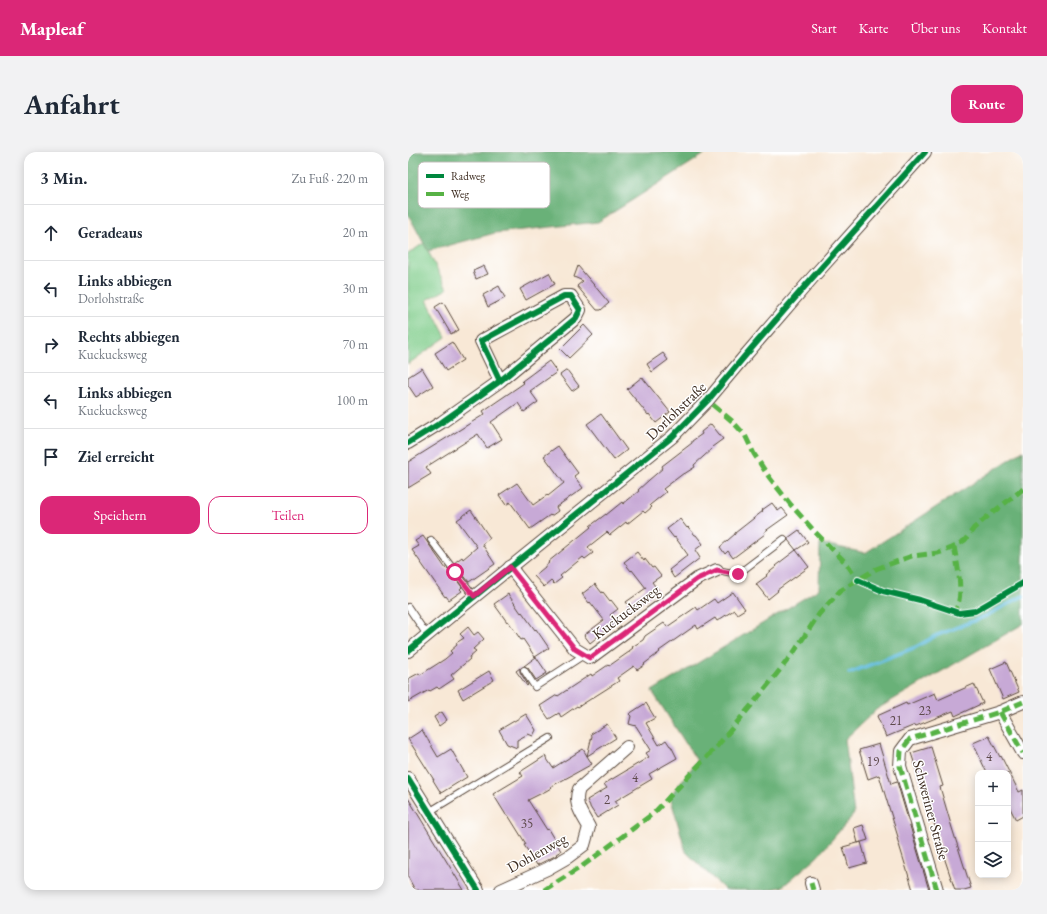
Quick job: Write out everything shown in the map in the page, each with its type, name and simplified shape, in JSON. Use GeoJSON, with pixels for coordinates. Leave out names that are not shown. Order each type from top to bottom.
{"type":"FeatureCollection","features":[{"type":"Feature","properties":{"kind":"street","name":"Dorlohstraße"},"geometry":{"type":"LineString","coordinates":[[408,651],[672,437],[708,400],[808,283],[925,152]]}},
{"type":"Feature","properties":{"kind":"street"},"geometry":{"type":"LineString","coordinates":[[408,443],[442,422],[500,381],[576,318],[580,310],[571,296],[564,296],[481,341],[500,381]]}},
{"type":"Feature","properties":{"kind":"street","name":"Kuckucksweg"},"geometry":{"type":"LineString","coordinates":[[510,567],[575,649],[590,658],[697,579],[717,570]]}},
{"type":"Feature","properties":{"kind":"street","name":"Schweriner Straße"},"geometry":{"type":"LineString","coordinates":[[937,890],[900,766],[901,751],[910,739],[1000,712],[1023,702]]}},
{"type":"Feature","properties":{"kind":"street"},"geometry":{"type":"LineString","coordinates":[[1000,712],[1023,753]]}},
{"type":"Feature","properties":{"kind":"street","name":"Dohlenweg"},"geometry":{"type":"LineString","coordinates":[[501,890],[547,869],[568,857],[584,845],[589,827],[577,805],[576,796],[579,789],[627,747]]}},
{"type":"Feature","properties":{"kind":"street"},"geometry":{"type":"LineString","coordinates":[[408,778],[478,890]]}},
{"type":"Feature","properties":{"kind":"lane","name":"Kuckucksweg"},"geometry":{"type":"LineString","coordinates":[[717,570],[738,574],[784,539]]}},
{"type":"Feature","properties":{"kind":"lane"},"geometry":{"type":"LineString","coordinates":[[431,540],[474,596]]}},
{"type":"Feature","properties":{"kind":"lane"},"geometry":{"type":"LineString","coordinates":[[408,607],[427,635]]}},
{"type":"Feature","properties":{"kind":"lane"},"geometry":{"type":"LineString","coordinates":[[524,670],[535,687],[584,655]]}},
{"type":"Feature","properties":{"kind":"lane"},"geometry":{"type":"LineString","coordinates":[[429,812],[550,738]]}},
{"type":"Feature","properties":{"kind":"green space"},"geometry":{"type":"Polygon","coordinates":[[[408,152],[708,152],[598,222],[495,233],[428,251],[408,214],[408,152]]]}},
{"type":"Feature","properties":{"kind":"green space"},"geometry":{"type":"Polygon","coordinates":[[[424,243],[447,289],[427,300],[446,337],[408,364],[408,254],[424,243]]]}},
{"type":"Feature","properties":{"kind":"green space"},"geometry":{"type":"Polygon","coordinates":[[[1023,451],[1023,624],[877,709],[845,739],[854,814],[817,857],[782,887],[765,890],[725,890],[686,852],[670,796],[697,761],[652,691],[819,589],[820,543],[865,553],[1023,451]]]}},
{"type":"Feature","properties":{"kind":"building"},"geometry":{"type":"Polygon","coordinates":[[[484,266],[488,274],[476,279],[473,271],[484,266]]]}},
{"type":"Feature","properties":{"kind":"building"},"geometry":{"type":"Polygon","coordinates":[[[578,266],[609,303],[601,310],[597,310],[577,286],[583,281],[574,277],[578,266]]]}},
{"type":"Feature","properties":{"kind":"building"},"geometry":{"type":"Polygon","coordinates":[[[549,273],[555,284],[526,300],[520,289],[549,273]]]}},
{"type":"Feature","properties":{"kind":"building"},"geometry":{"type":"Polygon","coordinates":[[[499,286],[505,298],[488,307],[483,295],[499,286]]]}},
{"type":"Feature","properties":{"kind":"building"},"geometry":{"type":"Polygon","coordinates":[[[443,302],[459,330],[451,334],[435,307],[443,302]]]}},
{"type":"Feature","properties":{"kind":"building"},"geometry":{"type":"Polygon","coordinates":[[[584,325],[593,335],[569,358],[560,349],[584,325]]]}},
{"type":"Feature","properties":{"kind":"building"},"geometry":{"type":"Polygon","coordinates":[[[452,342],[463,360],[446,371],[435,353],[452,342]]]}},
{"type":"Feature","properties":{"kind":"building"},"geometry":{"type":"Polygon","coordinates":[[[663,353],[668,360],[652,372],[647,364],[663,353]]]}},
{"type":"Feature","properties":{"kind":"building"},"geometry":{"type":"Polygon","coordinates":[[[549,361],[557,372],[530,391],[538,402],[524,412],[518,403],[491,422],[502,439],[487,448],[478,434],[426,467],[431,474],[408,488],[408,462],[485,414],[483,411],[524,383],[522,381],[549,361]]]}},
{"type":"Feature","properties":{"kind":"building"},"geometry":{"type":"Polygon","coordinates":[[[422,368],[433,386],[416,397],[408,385],[408,377],[422,368]]]}},
{"type":"Feature","properties":{"kind":"building"},"geometry":{"type":"Polygon","coordinates":[[[567,370],[579,386],[572,391],[560,375],[567,370]]]}},
{"type":"Feature","properties":{"kind":"building"},"geometry":{"type":"Polygon","coordinates":[[[642,377],[670,412],[656,423],[627,389],[642,377]]]}},
{"type":"Feature","properties":{"kind":"building"},"geometry":{"type":"Polygon","coordinates":[[[601,414],[627,450],[614,460],[587,424],[601,414]]]}},
{"type":"Feature","properties":{"kind":"building"},"geometry":{"type":"Polygon","coordinates":[[[711,424],[723,439],[712,447],[713,448],[694,465],[695,467],[684,473],[663,489],[666,492],[650,505],[652,507],[645,513],[643,511],[610,535],[607,532],[588,547],[593,553],[585,559],[583,557],[560,576],[562,578],[554,584],[551,581],[544,587],[534,576],[549,563],[548,562],[591,527],[590,526],[622,502],[623,504],[639,491],[638,490],[663,468],[662,466],[692,443],[692,441],[702,434],[701,432],[711,424]]]}},
{"type":"Feature","properties":{"kind":"building"},"geometry":{"type":"Polygon","coordinates":[[[558,446],[578,473],[574,476],[583,488],[556,507],[558,511],[530,529],[510,502],[506,505],[499,495],[517,483],[533,505],[547,495],[548,496],[564,483],[544,456],[558,446]]]}},
{"type":"Feature","properties":{"kind":"building"},"geometry":{"type":"Polygon","coordinates":[[[772,503],[778,511],[782,508],[788,515],[764,532],[765,534],[733,558],[728,551],[725,554],[720,547],[772,503]]]}},
{"type":"Feature","properties":{"kind":"building"},"geometry":{"type":"Polygon","coordinates":[[[471,510],[490,538],[482,544],[495,564],[469,582],[454,563],[462,557],[463,559],[477,547],[457,520],[471,510]]]}},
{"type":"Feature","properties":{"kind":"building"},"geometry":{"type":"Polygon","coordinates":[[[680,519],[703,544],[695,550],[700,558],[674,578],[669,570],[688,555],[667,529],[680,519]]]}},
{"type":"Feature","properties":{"kind":"building"},"geometry":{"type":"Polygon","coordinates":[[[799,530],[808,542],[796,550],[788,538],[799,530]]]}},
{"type":"Feature","properties":{"kind":"building"},"geometry":{"type":"Polygon","coordinates":[[[423,536],[446,569],[447,568],[462,587],[460,589],[462,591],[449,600],[446,596],[445,597],[412,550],[419,546],[415,541],[423,536]]]}},
{"type":"Feature","properties":{"kind":"building"},"geometry":{"type":"Polygon","coordinates":[[[796,550],[809,567],[777,590],[778,591],[768,599],[756,584],[767,576],[766,575],[776,567],[775,566],[796,550]]]}},
{"type":"Feature","properties":{"kind":"building"},"geometry":{"type":"Polygon","coordinates":[[[637,552],[644,561],[645,559],[652,568],[654,567],[661,576],[652,582],[658,590],[632,610],[626,602],[646,588],[624,562],[637,552]]]}},
{"type":"Feature","properties":{"kind":"building"},"geometry":{"type":"Polygon","coordinates":[[[595,584],[618,609],[610,615],[616,622],[590,643],[584,635],[604,620],[582,594],[595,584]]]}},
{"type":"Feature","properties":{"kind":"building"},"geometry":{"type":"Polygon","coordinates":[[[733,592],[745,609],[737,614],[734,610],[717,621],[715,618],[698,629],[696,625],[659,651],[660,652],[644,664],[645,665],[637,670],[634,666],[617,678],[619,681],[561,717],[559,713],[549,719],[540,706],[591,674],[592,676],[608,665],[609,666],[629,652],[633,648],[632,647],[643,640],[645,636],[664,623],[667,627],[696,607],[698,610],[714,599],[717,603],[733,592]]]}},
{"type":"Feature","properties":{"kind":"building"},"geometry":{"type":"Polygon","coordinates":[[[508,594],[549,648],[535,657],[523,639],[521,640],[494,604],[508,594]]]}},
{"type":"Feature","properties":{"kind":"building"},"geometry":{"type":"Polygon","coordinates":[[[468,627],[474,635],[478,632],[484,639],[473,649],[476,651],[469,657],[470,659],[451,675],[454,679],[439,689],[437,687],[430,691],[429,690],[408,702],[408,679],[419,673],[420,675],[452,653],[450,651],[457,645],[456,643],[464,638],[460,634],[468,627]]]}},
{"type":"Feature","properties":{"kind":"building"},"geometry":{"type":"Polygon","coordinates":[[[536,657],[547,673],[536,680],[528,668],[524,666],[536,657]]]}},
{"type":"Feature","properties":{"kind":"building"},"geometry":{"type":"Polygon","coordinates":[[[1006,662],[1019,692],[1003,699],[990,669],[1006,662]]]}},
{"type":"Feature","properties":{"kind":"building"},"geometry":{"type":"Polygon","coordinates":[[[520,668],[520,672],[528,685],[527,686],[516,671],[520,668]]]}},
{"type":"Feature","properties":{"kind":"building"},"geometry":{"type":"Polygon","coordinates":[[[489,671],[494,680],[463,699],[458,690],[489,671]]]}},
{"type":"Feature","properties":{"kind":"building"},"geometry":{"type":"Polygon","coordinates":[[[974,684],[983,703],[955,716],[953,711],[886,737],[877,716],[906,703],[907,705],[935,693],[938,700],[974,684]]]}},
{"type":"Feature","properties":{"kind":"building"},"geometry":{"type":"Polygon","coordinates":[[[646,703],[655,718],[646,723],[659,745],[666,740],[677,758],[649,774],[652,779],[615,801],[618,805],[597,818],[587,800],[607,788],[604,784],[649,757],[646,753],[651,750],[636,726],[629,724],[631,716],[629,714],[646,703]]]}},
{"type":"Feature","properties":{"kind":"building"},"geometry":{"type":"Polygon","coordinates":[[[442,712],[447,720],[439,726],[434,717],[442,712]]]}},
{"type":"Feature","properties":{"kind":"building"},"geometry":{"type":"Polygon","coordinates":[[[526,714],[536,730],[533,736],[528,734],[517,740],[517,748],[507,744],[499,730],[526,714]]]}},
{"type":"Feature","properties":{"kind":"building"},"geometry":{"type":"Polygon","coordinates":[[[607,724],[616,738],[587,756],[592,736],[591,734],[607,724]]]}},
{"type":"Feature","properties":{"kind":"building"},"geometry":{"type":"Polygon","coordinates":[[[422,730],[438,757],[451,749],[467,777],[441,793],[408,739],[422,730]]]}},
{"type":"Feature","properties":{"kind":"building"},"geometry":{"type":"Polygon","coordinates":[[[989,736],[1008,770],[986,770],[973,743],[989,736]]]}},
{"type":"Feature","properties":{"kind":"building"},"geometry":{"type":"Polygon","coordinates":[[[879,744],[891,784],[897,782],[929,890],[913,890],[879,775],[868,779],[859,750],[879,744]]]}},
{"type":"Feature","properties":{"kind":"building"},"geometry":{"type":"Polygon","coordinates":[[[931,747],[943,786],[940,787],[971,888],[964,890],[955,890],[925,792],[911,753],[931,747]]]}},
{"type":"Feature","properties":{"kind":"building"},"geometry":{"type":"Polygon","coordinates":[[[583,749],[592,764],[528,800],[561,851],[556,854],[557,855],[537,865],[524,845],[526,844],[493,794],[523,776],[520,772],[545,756],[553,768],[583,749]]]}},
{"type":"Feature","properties":{"kind":"building"},"geometry":{"type":"Polygon","coordinates":[[[1011,776],[1019,792],[1023,790],[1023,816],[1016,820],[1011,810],[1011,776]]]}},
{"type":"Feature","properties":{"kind":"building"},"geometry":{"type":"Polygon","coordinates":[[[408,798],[464,890],[415,890],[408,877],[408,798]]]}},
{"type":"Feature","properties":{"kind":"building"},"geometry":{"type":"Polygon","coordinates":[[[863,825],[868,840],[858,843],[854,828],[863,825]]]}},
{"type":"Feature","properties":{"kind":"building"},"geometry":{"type":"Polygon","coordinates":[[[861,842],[867,863],[849,868],[843,847],[861,842]]]}},
{"type":"Feature","properties":{"kind":"waterway"},"geometry":{"type":"LineString","coordinates":[[849,673],[916,647],[935,636],[986,616],[1023,596]]}},
{"type":"Feature","properties":{"kind":"marked path"},"geometry":{"type":"LineString","coordinates":[[713,405],[732,421],[745,435],[754,454],[769,477],[791,505],[847,564],[858,580],[861,581]]}},
{"type":"Feature","properties":{"kind":"marked path"},"geometry":{"type":"LineString","coordinates":[[544,890],[581,867],[654,813],[718,745],[760,695],[794,652],[819,614],[840,591],[876,569],[912,556],[938,553],[954,547],[965,540],[974,528],[987,517],[1023,489]]}},
{"type":"Feature","properties":{"kind":"marked path"},"geometry":{"type":"LineString","coordinates":[[954,547],[960,589],[958,604],[955,610],[958,613]]}},
{"type":"Feature","properties":{"kind":"marked path"},"geometry":{"type":"LineString","coordinates":[[937,890],[900,766],[901,751],[910,739],[1000,712],[1023,702]]}},
{"type":"Feature","properties":{"kind":"marked path"},"geometry":{"type":"LineString","coordinates":[[1000,712],[1023,753]]}},
{"type":"Feature","properties":{"kind":"marked path"},"geometry":{"type":"LineString","coordinates":[[811,883],[813,890]]}},
{"type":"Feature","properties":{"kind":"cycle path"},"geometry":{"type":"LineString","coordinates":[[408,651],[672,437],[708,400],[813,277],[925,152]]}},
{"type":"Feature","properties":{"kind":"cycle path"},"geometry":{"type":"LineString","coordinates":[[408,443],[442,422],[500,381],[576,318],[580,310],[571,296],[564,296],[481,341],[500,381]]}},
{"type":"Feature","properties":{"kind":"cycle path"},"geometry":{"type":"LineString","coordinates":[[858,580],[883,591],[920,600],[959,613],[975,611],[1023,583]]}},
{"type":"Feature","properties":{"kind":"cycle path"},"geometry":{"type":"LineString","coordinates":[[408,778],[478,890]]}},
{"type":"Feature","properties":{"kind":"route"},"geometry":{"type":"LineString","coordinates":[[455,572],[474,596],[510,567],[575,649],[590,658],[697,579],[717,570],[738,574]]}}]}
